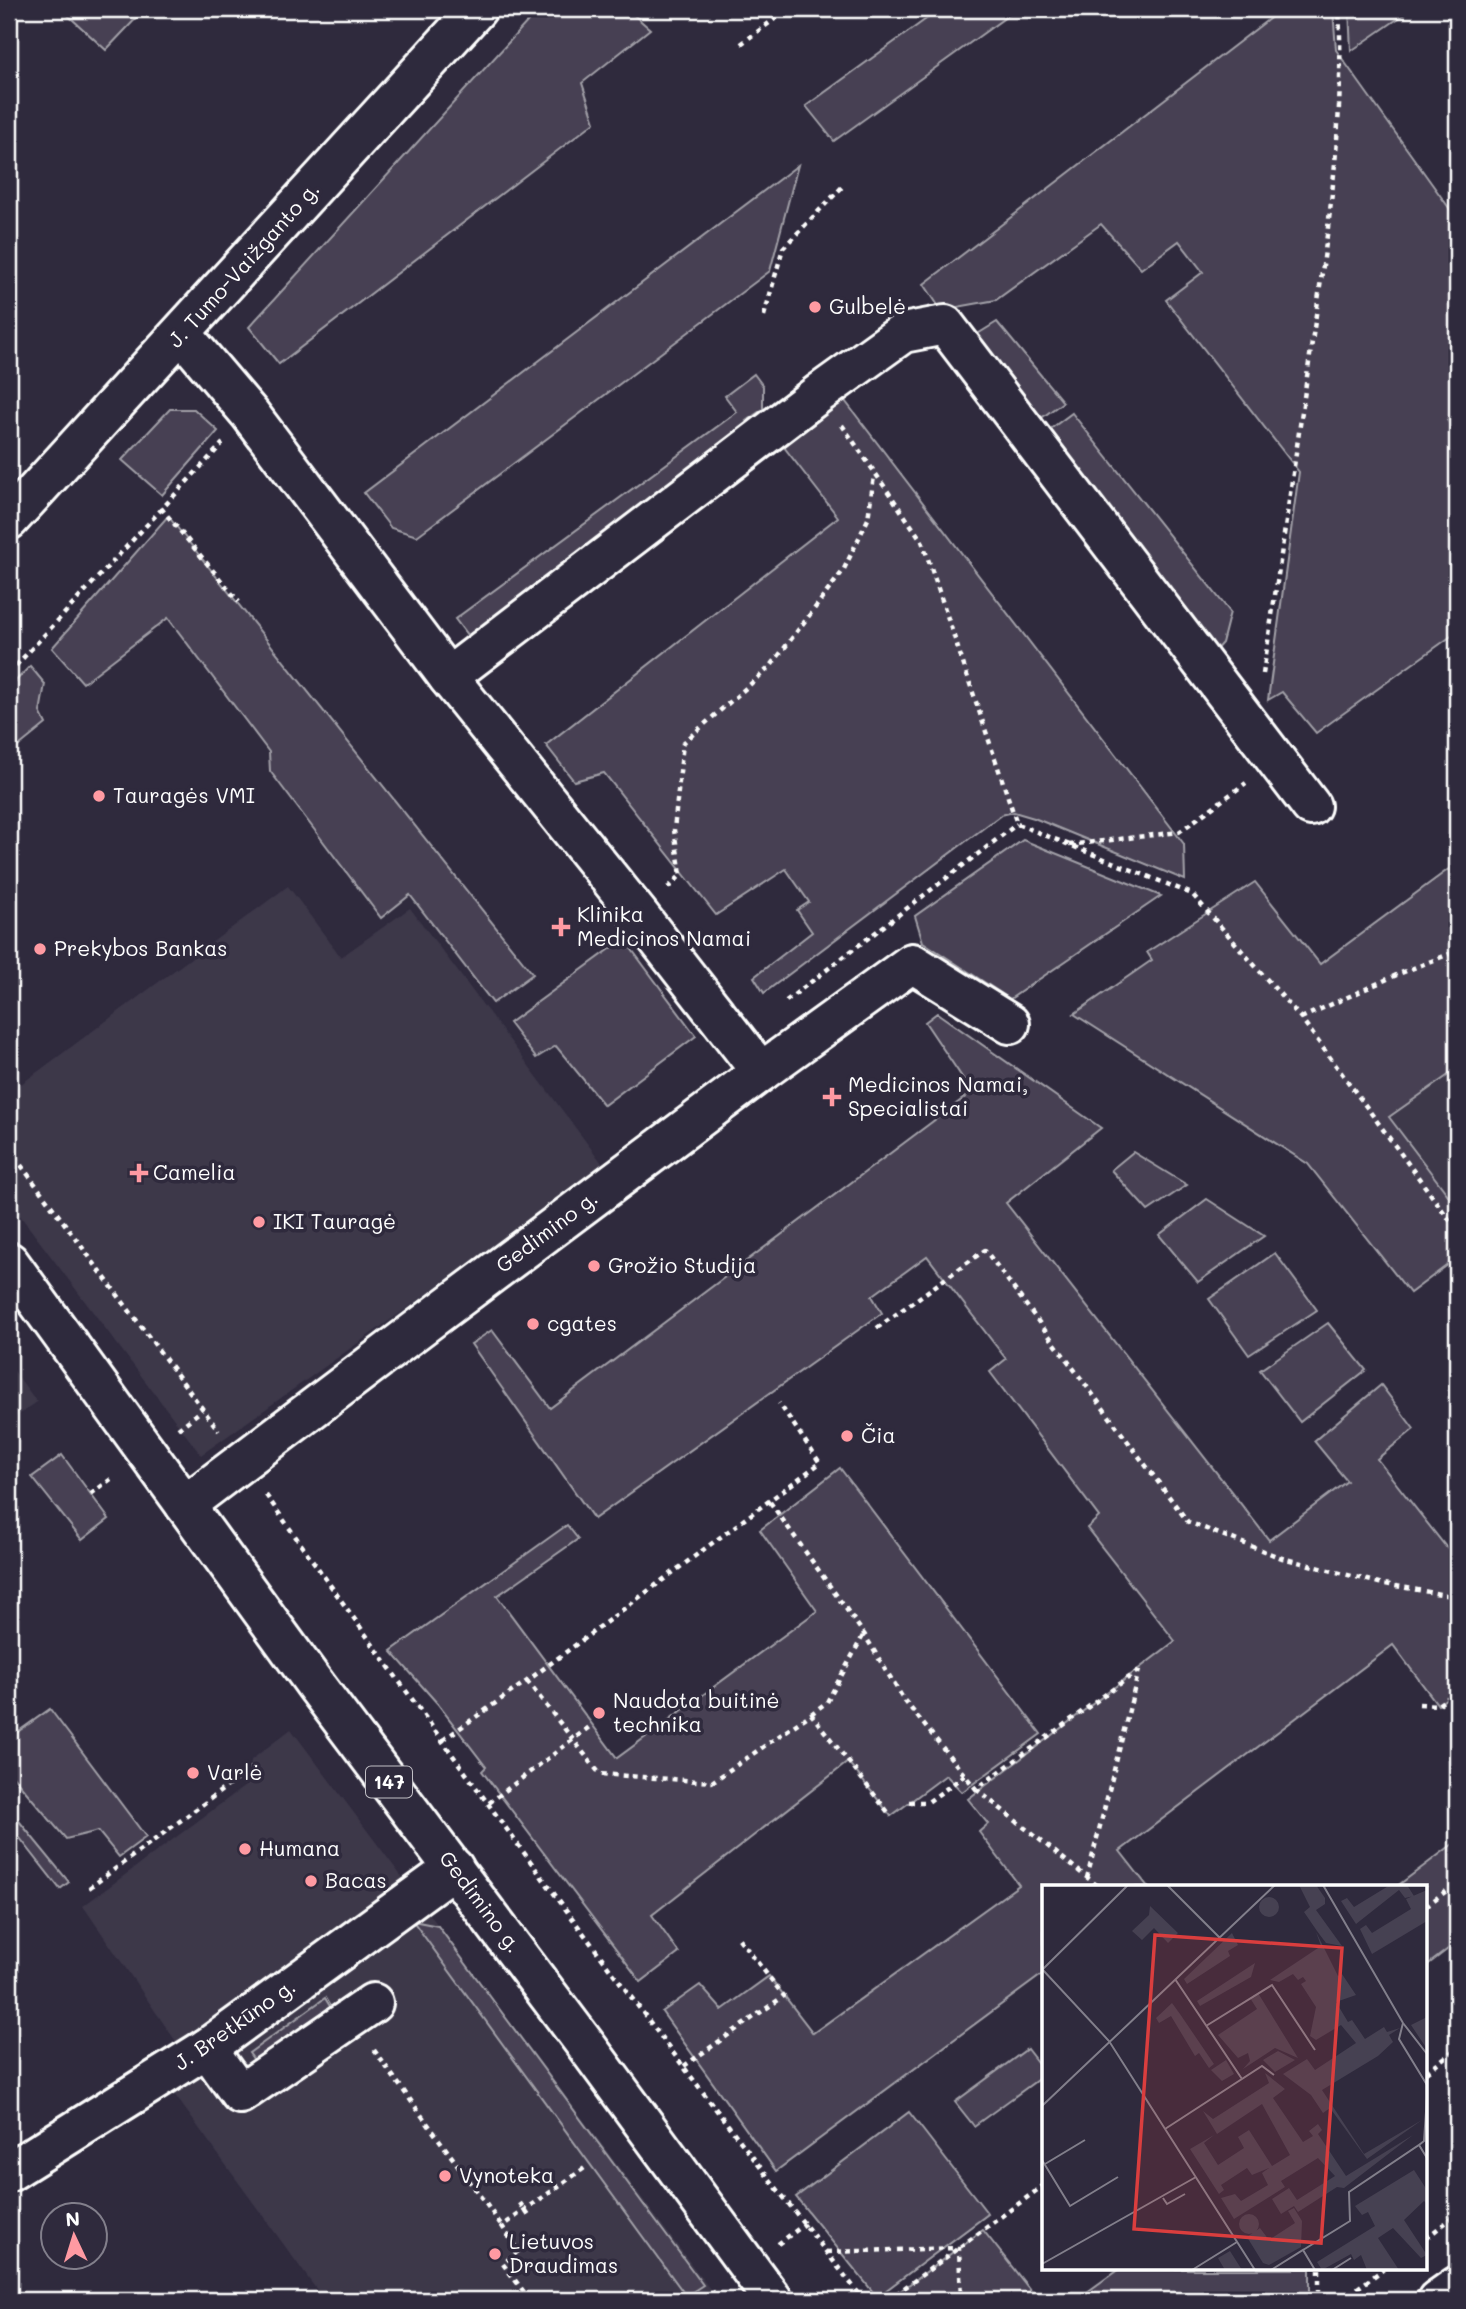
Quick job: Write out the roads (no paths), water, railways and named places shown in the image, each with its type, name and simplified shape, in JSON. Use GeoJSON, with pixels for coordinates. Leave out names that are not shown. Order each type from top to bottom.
{"type":"FeatureCollection","features":[{"type":"Feature","properties":{"kind":"street","name":"J. Tumo-Vaižganto g."},"geometry":{"type":"LineString","coordinates":[[9,520],[477,9]]}},
{"type":"Feature","properties":{"kind":"street"},"geometry":{"type":"LineString","coordinates":[[448,677],[903,333],[945,325],[1311,806]]}},
{"type":"Feature","properties":{"kind":"street"},"geometry":{"type":"LineString","coordinates":[[182,334],[250,414],[448,677],[761,1072]]}},
{"type":"Feature","properties":{"kind":"street","name":"Gedimino g."},"geometry":{"type":"LineString","coordinates":[[185,1505],[761,1072],[912,963],[1010,1024]]}},
{"type":"Feature","properties":{"kind":"street","name":"Gedimino g."},"geometry":{"type":"LineString","coordinates":[[9,1262],[185,1505],[774,2300]]}},
{"type":"Feature","properties":{"kind":"street","name":"J. Bretkūno g."},"geometry":{"type":"LineString","coordinates":[[9,2172],[207,2048],[454,1868]]}},
{"type":"Feature","properties":{"kind":"street"},"geometry":{"type":"LineString","coordinates":[[207,2048],[240,2094],[361,2011]]}},
{"type":"Feature","properties":{"kind":"street"},"geometry":{"type":"LineString","coordinates":[[1437,2300],[1457,2286]]}},
{"type":"Feature","properties":{"kind":"place","name":"Gulbelė"},"geometry":{"type":"Point","coordinates":[815,307]}},
{"type":"Feature","properties":{"kind":"place","name":"Tauragės VMI"},"geometry":{"type":"Point","coordinates":[99,796]}},
{"type":"Feature","properties":{"kind":"place","name":"Klinika Medicinos Namai"},"geometry":{"type":"Point","coordinates":[561,927]}},
{"type":"Feature","properties":{"kind":"place","name":"Prekybos Bankas"},"geometry":{"type":"Point","coordinates":[40,949]}},
{"type":"Feature","properties":{"kind":"place","name":"Medicinos Namai, Specialistai"},"geometry":{"type":"Point","coordinates":[832,1097]}},
{"type":"Feature","properties":{"kind":"place","name":"Camelia"},"geometry":{"type":"Point","coordinates":[139,1173]}},
{"type":"Feature","properties":{"kind":"place","name":"IKI Tauragė"},"geometry":{"type":"Point","coordinates":[259,1222]}},
{"type":"Feature","properties":{"kind":"place","name":"Grožio Studija"},"geometry":{"type":"Point","coordinates":[594,1266]}},
{"type":"Feature","properties":{"kind":"place","name":"cgates"},"geometry":{"type":"Point","coordinates":[533,1324]}},
{"type":"Feature","properties":{"kind":"place","name":"Čia"},"geometry":{"type":"Point","coordinates":[847,1436]}},
{"type":"Feature","properties":{"kind":"place","name":"Naudota buitinė technika"},"geometry":{"type":"Point","coordinates":[599,1713]}},
{"type":"Feature","properties":{"kind":"place","name":"Varlė"},"geometry":{"type":"Point","coordinates":[193,1773]}},
{"type":"Feature","properties":{"kind":"place","name":"Humana"},"geometry":{"type":"Point","coordinates":[245,1849]}},
{"type":"Feature","properties":{"kind":"place","name":"Bacas"},"geometry":{"type":"Point","coordinates":[311,1881]}},
{"type":"Feature","properties":{"kind":"place","name":"Vynoteka"},"geometry":{"type":"Point","coordinates":[445,2176]}},
{"type":"Feature","properties":{"kind":"place","name":"Lietuvos Draudimas"},"geometry":{"type":"Point","coordinates":[495,2254]}}]}
